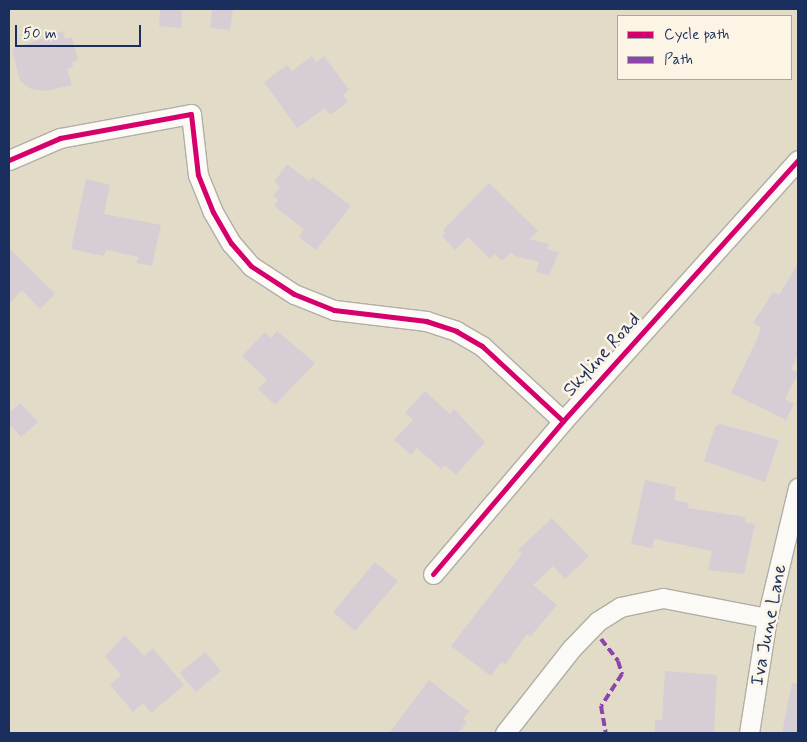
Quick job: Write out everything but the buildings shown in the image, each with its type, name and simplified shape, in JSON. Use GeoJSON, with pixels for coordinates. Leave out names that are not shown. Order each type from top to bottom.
{"type":"FeatureCollection","features":[{"type":"Feature","properties":{"kind":"street"},"geometry":{"type":"LineString","coordinates":[[9,160],[60,138],[191,114],[198,175],[213,212],[230,243],[251,266],[294,294],[334,310],[426,321],[456,331],[482,346],[564,421]]}},
{"type":"Feature","properties":{"kind":"street","name":"Skyline Road"},"geometry":{"type":"LineString","coordinates":[[433,574],[564,421],[798,160]]}},
{"type":"Feature","properties":{"kind":"street","name":"Iva June Lane"},"geometry":{"type":"LineString","coordinates":[[750,733],[767,618],[798,488]]}},
{"type":"Feature","properties":{"kind":"street"},"geometry":{"type":"LineString","coordinates":[[504,733],[572,648],[598,621],[620,607],[663,598],[767,618]]}},
{"type":"Feature","properties":{"kind":"marked path"},"geometry":{"type":"LineString","coordinates":[[601,639],[618,661],[622,674],[601,706],[606,733]]}},
{"type":"Feature","properties":{"kind":"cycle path"},"geometry":{"type":"LineString","coordinates":[[9,160],[60,138],[191,114],[198,175],[213,212],[231,243],[251,266],[294,294],[334,310],[426,321],[456,331],[482,346],[563,421]]}},
{"type":"Feature","properties":{"kind":"cycle path"},"geometry":{"type":"LineString","coordinates":[[433,574],[563,421],[798,160]]}}]}
